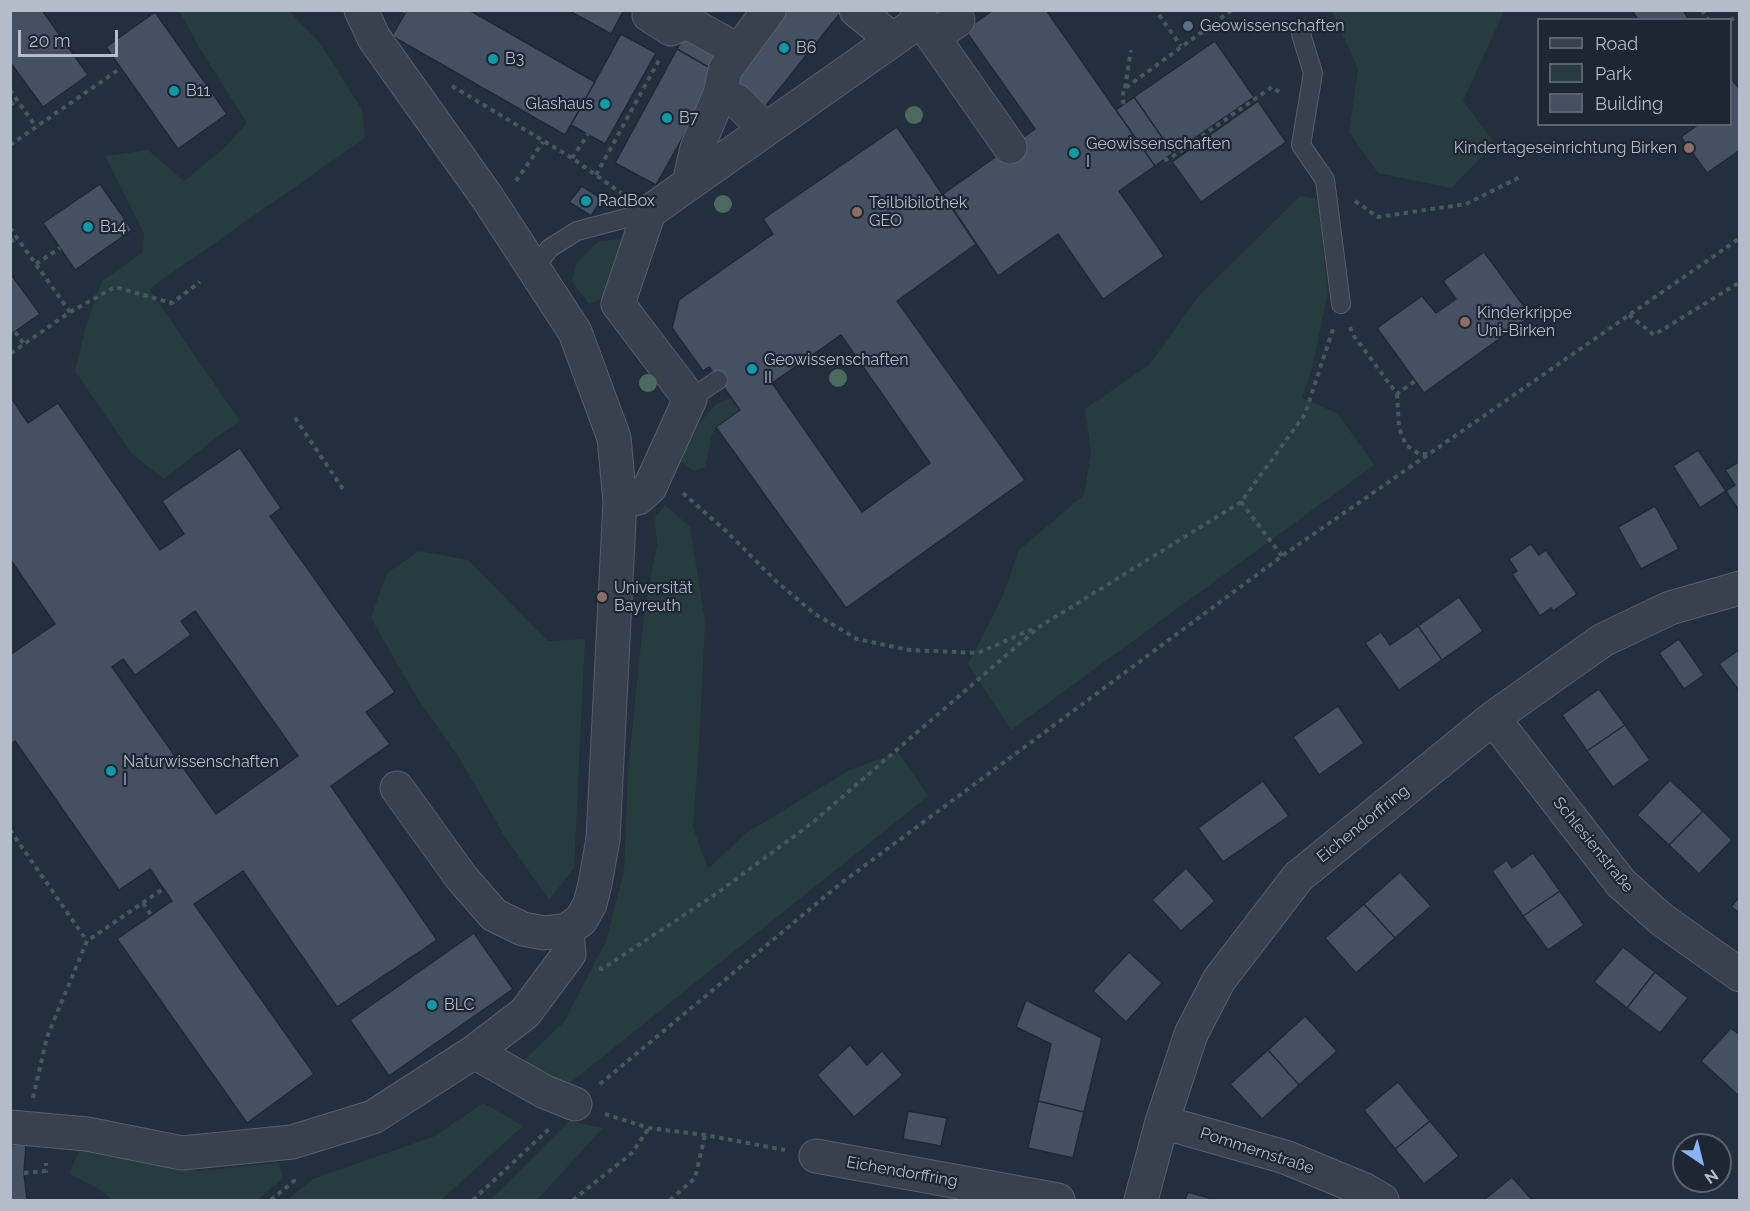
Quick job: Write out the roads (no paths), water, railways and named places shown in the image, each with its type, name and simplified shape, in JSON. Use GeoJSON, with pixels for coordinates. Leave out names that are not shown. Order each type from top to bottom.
{"type":"FeatureCollection","features":[{"type":"Feature","properties":{"kind":"street"},"geometry":{"type":"LineString","coordinates":[[21,1128],[87,1134],[182,1153],[292,1142],[373,1117],[474,1052],[525,1013],[590,904],[603,839],[620,501],[614,438],[575,332],[495,210],[374,38],[361,10]]}},
{"type":"Feature","properties":{"kind":"street"},"geometry":{"type":"LineString","coordinates":[[689,183],[697,148],[720,94],[725,70],[769,10]]}},
{"type":"Feature","properties":{"kind":"street"},"geometry":{"type":"LineString","coordinates":[[856,10],[892,39]]}},
{"type":"Feature","properties":{"kind":"street"},"geometry":{"type":"LineString","coordinates":[[654,23],[687,22],[739,51]]}},
{"type":"Feature","properties":{"kind":"street"},"geometry":{"type":"LineString","coordinates":[[620,501],[639,498],[650,487],[690,399],[618,304],[649,212],[892,39],[932,22],[1010,147]]}},
{"type":"Feature","properties":{"kind":"street"},"geometry":{"type":"LineString","coordinates":[[720,94],[737,101],[765,129]]}},
{"type":"Feature","properties":{"kind":"street","name":"Eichendorffring"},"geometry":{"type":"LineString","coordinates":[[1141,1200],[1162,1122],[1191,1034],[1219,980],[1298,877],[1493,718],[1603,640],[1670,608],[1740,588]]}},
{"type":"Feature","properties":{"kind":"street","name":"Schlesienstraße"},"geometry":{"type":"LineString","coordinates":[[1493,718],[1621,883],[1661,919],[1740,975]]}},
{"type":"Feature","properties":{"kind":"street"},"geometry":{"type":"LineString","coordinates":[[397,788],[462,877],[494,915],[523,929],[544,933],[568,942]]}},
{"type":"Feature","properties":{"kind":"street"},"geometry":{"type":"LineString","coordinates":[[474,1052],[544,1092],[575,1104]]}},
{"type":"Feature","properties":{"kind":"street","name":"Pommernstraße"},"geometry":{"type":"LineString","coordinates":[[1162,1122],[1285,1157],[1365,1190],[1382,1200]]}},
{"type":"Feature","properties":{"kind":"street","name":"Eichendorffring"},"geometry":{"type":"LineString","coordinates":[[816,1156],[1058,1200]]}},
{"type":"Feature","properties":{"kind":"lane"},"geometry":{"type":"LineString","coordinates":[[1300,34],[1313,73],[1301,146],[1325,180],[1341,304]]}},
{"type":"Feature","properties":{"kind":"lane"},"geometry":{"type":"LineString","coordinates":[[534,268],[550,248],[577,231],[649,212]]}},
{"type":"Feature","properties":{"kind":"lane"},"geometry":{"type":"LineString","coordinates":[[690,399],[718,380]]}},
{"type":"Feature","properties":{"kind":"place","name":"Geowissenschaften"},"geometry":{"type":"Point","coordinates":[1188,26]}},
{"type":"Feature","properties":{"kind":"place","name":"B6"},"geometry":{"type":"Point","coordinates":[784,48]}},
{"type":"Feature","properties":{"kind":"place","name":"B3"},"geometry":{"type":"Point","coordinates":[493,59]}},
{"type":"Feature","properties":{"kind":"place","name":"B11"},"geometry":{"type":"Point","coordinates":[174,91]}},
{"type":"Feature","properties":{"kind":"place","name":"Glashaus"},"geometry":{"type":"Point","coordinates":[605,104]}},
{"type":"Feature","properties":{"kind":"place","name":"B7"},"geometry":{"type":"Point","coordinates":[667,118]}},
{"type":"Feature","properties":{"kind":"place","name":"Kindertageseinrichtung Birken"},"geometry":{"type":"Point","coordinates":[1689,148]}},
{"type":"Feature","properties":{"kind":"place","name":"Geowissenschaften I"},"geometry":{"type":"Point","coordinates":[1074,153]}},
{"type":"Feature","properties":{"kind":"place","name":"RadBox"},"geometry":{"type":"Point","coordinates":[586,201]}},
{"type":"Feature","properties":{"kind":"place","name":"Teilbibilothek GEO"},"geometry":{"type":"Point","coordinates":[857,212]}},
{"type":"Feature","properties":{"kind":"place","name":"B14"},"geometry":{"type":"Point","coordinates":[88,227]}},
{"type":"Feature","properties":{"kind":"place","name":"Kinderkrippe Uni-Birken"},"geometry":{"type":"Point","coordinates":[1465,322]}},
{"type":"Feature","properties":{"kind":"place","name":"Geowissenschaften II"},"geometry":{"type":"Point","coordinates":[752,369]}},
{"type":"Feature","properties":{"kind":"place","name":"Universität Bayreuth"},"geometry":{"type":"Point","coordinates":[602,597]}},
{"type":"Feature","properties":{"kind":"place","name":"Naturwissenschaften I"},"geometry":{"type":"Point","coordinates":[111,771]}},
{"type":"Feature","properties":{"kind":"place","name":"BLC"},"geometry":{"type":"Point","coordinates":[432,1005]}}]}
